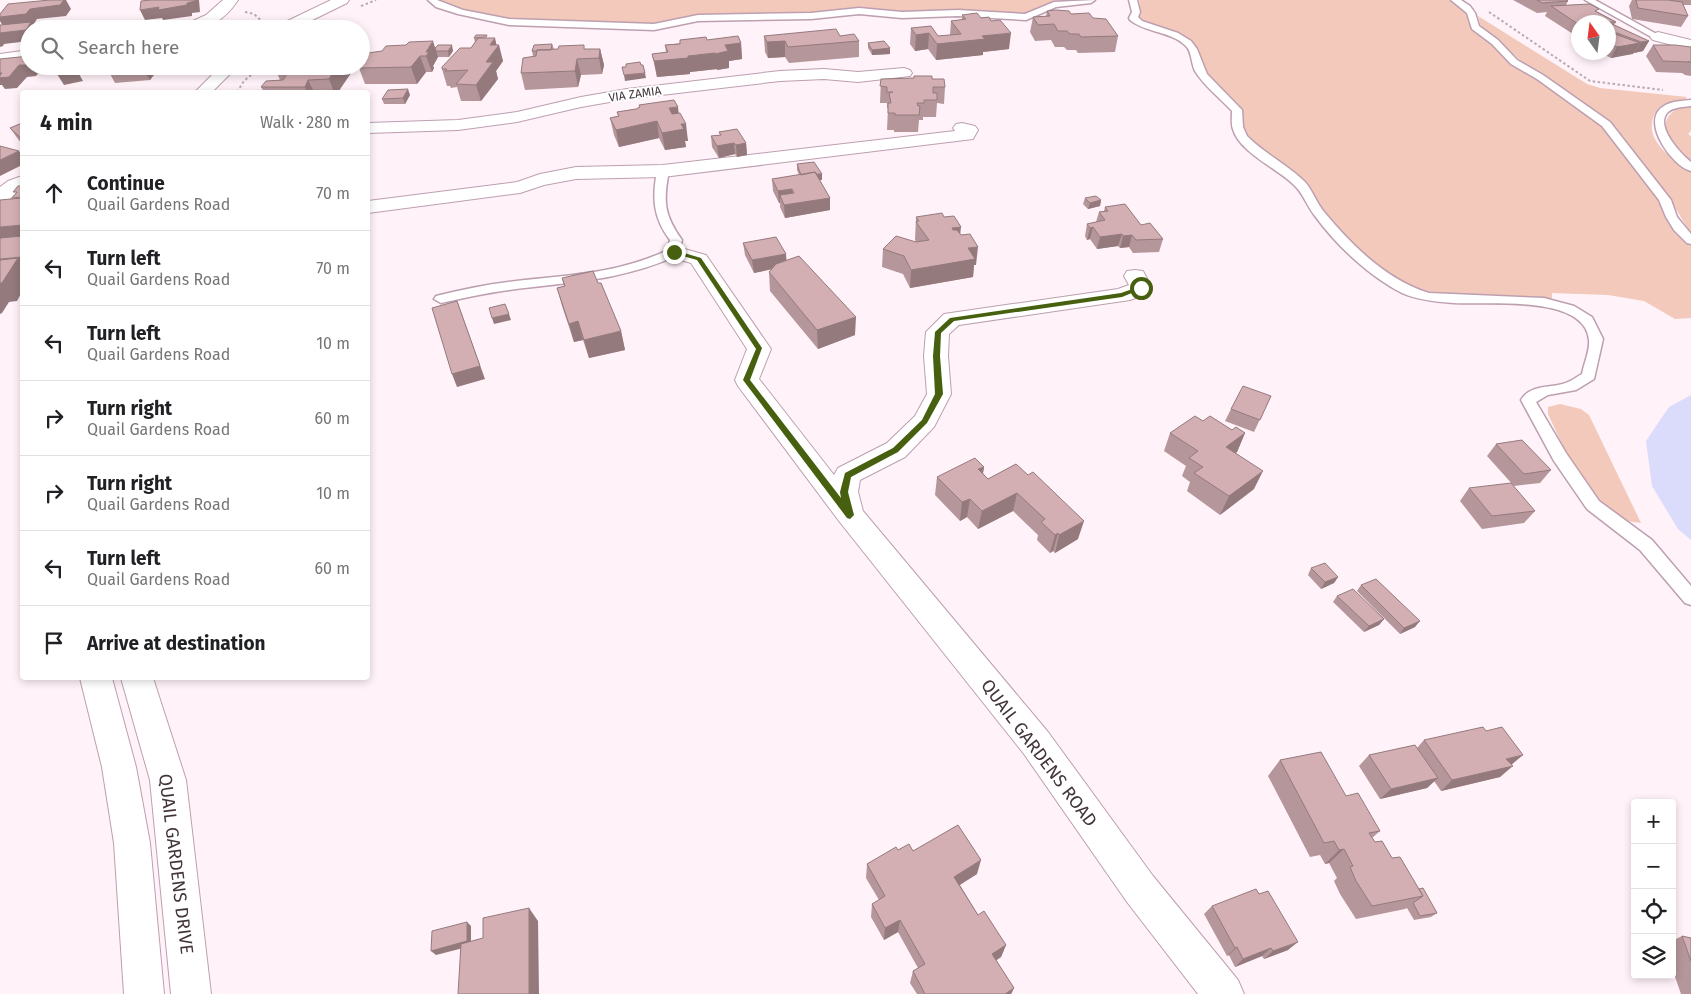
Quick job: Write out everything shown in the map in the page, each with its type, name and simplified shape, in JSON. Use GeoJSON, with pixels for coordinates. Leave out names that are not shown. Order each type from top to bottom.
{"type":"FeatureCollection","features":[{"type":"Feature","properties":{"kind":"street"},"geometry":{"type":"LineString","coordinates":[[208,20],[220,12],[231,0]]}},
{"type":"Feature","properties":{"kind":"street"},"geometry":{"type":"LineString","coordinates":[[303,20],[347,1]]}},
{"type":"Feature","properties":{"kind":"street"},"geometry":{"type":"LineString","coordinates":[[316,20],[347,1]]}},
{"type":"Feature","properties":{"kind":"street"},"geometry":{"type":"LineString","coordinates":[[1658,37],[1691,45]]}},
{"type":"Feature","properties":{"kind":"street"},"geometry":{"type":"LineString","coordinates":[[0,59],[20,56]]}},
{"type":"Feature","properties":{"kind":"street","name":"VIA ZAMIA"},"geometry":{"type":"LineString","coordinates":[[370,128],[458,125],[516,118],[581,102],[628,94],[780,76],[824,74],[858,77],[904,73]]}},
{"type":"Feature","properties":{"kind":"street"},"geometry":{"type":"LineString","coordinates":[[205,90],[221,75]]}},
{"type":"Feature","properties":{"kind":"street"},"geometry":{"type":"LineString","coordinates":[[224,90],[237,75]]}},
{"type":"Feature","properties":{"kind":"street"},"geometry":{"type":"LineString","coordinates":[[370,207],[520,187],[540,180],[576,173],[663,171],[967,136],[969,130],[962,128]]}},
{"type":"Feature","properties":{"kind":"street"},"geometry":{"type":"LineString","coordinates":[[0,197],[20,183]]}},
{"type":"Feature","properties":{"kind":"street","name":"QUAIL GARDENS ROAD"},"geometry":{"type":"LineString","coordinates":[[674,252],[699,259],[759,349],[747,380],[850,515],[1036,743],[1140,889],[1224,994]]}},
{"type":"Feature","properties":{"kind":"street","name":"QUAIL GARDENS ROAD"},"geometry":{"type":"LineString","coordinates":[[850,515],[844,492],[848,475],[896,450],[925,421],[939,394],[936,356],[938,332],[952,319],[1122,295],[1141,288],[1136,276]]}},
{"type":"Feature","properties":{"kind":"street"},"geometry":{"type":"LineString","coordinates":[[97,680],[119,767],[132,843],[144,994]]}},
{"type":"Feature","properties":{"kind":"street","name":"QUAIL GARDENS DRIVE"},"geometry":{"type":"LineString","coordinates":[[138,680],[168,780],[191,994]]}},
{"type":"Feature","properties":{"kind":"lane"},"geometry":{"type":"LineString","coordinates":[[432,0],[439,5],[461,12],[509,22],[654,26],[698,18],[811,16],[859,11],[902,15],[958,13],[1026,17],[1054,5],[1091,0]]}},
{"type":"Feature","properties":{"kind":"lane"},"geometry":{"type":"LineString","coordinates":[[1133,0],[1136,12],[1133,18],[1138,23],[1171,33],[1189,44],[1196,52],[1198,68],[1207,81],[1237,110],[1237,125],[1240,134],[1247,143],[1289,173],[1306,190],[1320,214],[1380,274],[1411,293],[1445,299],[1515,300],[1553,303],[1574,309],[1590,323],[1596,340],[1589,376],[1572,387],[1544,391],[1528,400],[1560,457],[1593,505],[1646,545],[1691,598]]}},
{"type":"Feature","properties":{"kind":"lane"},"geometry":{"type":"LineString","coordinates":[[1455,0],[1471,13],[1475,27],[1495,42],[1514,62],[1540,77],[1574,104],[1606,124],[1665,200],[1669,214],[1691,240]]}},
{"type":"Feature","properties":{"kind":"lane"},"geometry":{"type":"LineString","coordinates":[[1588,0],[1658,37]]}},
{"type":"Feature","properties":{"kind":"lane"},"geometry":{"type":"LineString","coordinates":[[1691,103],[1671,106],[1663,111],[1660,118],[1660,128],[1664,140],[1672,151],[1691,168]]}},
{"type":"Feature","properties":{"kind":"lane"},"geometry":{"type":"LineString","coordinates":[[441,299],[475,291],[510,286],[559,283],[614,274],[659,260],[674,252],[676,240],[665,228],[659,207],[659,190],[663,171]]}},
{"type":"Feature","properties":{"kind":"path"},"geometry":{"type":"LineString","coordinates":[[1488,11],[1590,81],[1663,90]]}},
{"type":"Feature","properties":{"kind":"path"},"geometry":{"type":"LineString","coordinates":[[238,90],[251,75]]}},
{"type":"Feature","properties":{"kind":"shaded area"},"geometry":{"type":"Polygon","coordinates":[[[439,0],[1086,0],[1052,4],[1028,15],[905,13],[709,15],[656,25],[509,19],[466,10],[439,0]]]}},
{"type":"Feature","properties":{"kind":"shaded area"},"geometry":{"type":"Polygon","coordinates":[[[1139,0],[1452,0],[1466,11],[1470,24],[1474,29],[1605,128],[1657,198],[1677,233],[1691,245],[1691,318],[1675,319],[1644,301],[1608,295],[1552,293],[1552,300],[1524,296],[1453,297],[1420,291],[1404,284],[1388,274],[1360,251],[1248,139],[1241,123],[1242,116],[1238,104],[1210,79],[1194,44],[1183,37],[1143,22],[1137,17],[1140,6],[1139,0]]]}},
{"type":"Feature","properties":{"kind":"shaded area"},"geometry":{"type":"Polygon","coordinates":[[[1478,16],[1587,84],[1600,88],[1687,97],[1685,101],[1667,103],[1659,107],[1654,115],[1652,127],[1653,135],[1663,150],[1691,172],[1691,234],[1670,199],[1650,175],[1623,136],[1609,123],[1523,63],[1481,27],[1478,16]]]}},
{"type":"Feature","properties":{"kind":"shaded area"},"geometry":{"type":"Polygon","coordinates":[[[1691,105],[1691,131],[1688,134],[1691,136],[1691,164],[1671,144],[1665,127],[1666,121],[1673,112],[1691,105]]]}},
{"type":"Feature","properties":{"kind":"shaded area"},"geometry":{"type":"Polygon","coordinates":[[[1560,404],[1581,409],[1589,415],[1641,523],[1618,517],[1606,508],[1595,497],[1576,471],[1548,414],[1548,407],[1560,404]]]}},
{"type":"Feature","properties":{"kind":"water"},"geometry":{"type":"Polygon","coordinates":[[[1691,395],[1691,540],[1678,529],[1652,486],[1646,441],[1669,407],[1691,395]]]}},
{"type":"Feature","properties":{"kind":"building"},"geometry":{"type":"Polygon","coordinates":[[[64,0],[60,5],[30,9],[26,14],[0,17],[0,14],[8,4],[64,0]]]}},
{"type":"Feature","properties":{"kind":"building"},"geometry":{"type":"Polygon","coordinates":[[[1537,0],[1566,0],[1568,1],[1542,3],[1537,0]]]}},
{"type":"Feature","properties":{"kind":"building"},"geometry":{"type":"Polygon","coordinates":[[[1636,0],[1682,2],[1688,16],[1638,8],[1636,0]]]}},
{"type":"Feature","properties":{"kind":"building"},"geometry":{"type":"Polygon","coordinates":[[[141,1],[195,1],[187,3],[187,5],[158,10],[159,7],[140,10],[141,1]]]}},
{"type":"Feature","properties":{"kind":"building"},"geometry":{"type":"Polygon","coordinates":[[[1590,4],[1599,9],[1595,11],[1603,15],[1571,15],[1571,19],[1551,6],[1590,4]]]}},
{"type":"Feature","properties":{"kind":"building"},"geometry":{"type":"Polygon","coordinates":[[[1047,11],[1069,11],[1071,14],[1089,13],[1093,18],[1106,19],[1118,36],[1081,37],[1079,34],[1058,31],[1054,24],[1038,25],[1033,17],[1050,16],[1047,11]]]}},
{"type":"Feature","properties":{"kind":"building"},"geometry":{"type":"Polygon","coordinates":[[[977,13],[981,18],[989,17],[991,21],[1000,20],[1011,33],[982,36],[985,39],[937,44],[929,33],[916,35],[911,28],[931,26],[938,36],[961,34],[951,21],[966,19],[962,15],[977,13]]]}},
{"type":"Feature","properties":{"kind":"building"},"geometry":{"type":"Polygon","coordinates":[[[20,23],[20,31],[0,33],[0,25],[20,23]]]}},
{"type":"Feature","properties":{"kind":"building"},"geometry":{"type":"Polygon","coordinates":[[[1616,26],[1649,41],[1641,42],[1617,33],[1616,26]]]}},
{"type":"Feature","properties":{"kind":"building"},"geometry":{"type":"Polygon","coordinates":[[[836,29],[840,36],[854,34],[859,41],[788,47],[785,41],[767,42],[764,36],[836,29]]]}},
{"type":"Feature","properties":{"kind":"building"},"geometry":{"type":"Polygon","coordinates":[[[1616,34],[1640,43],[1617,47],[1616,34]]]}},
{"type":"Feature","properties":{"kind":"building"},"geometry":{"type":"Polygon","coordinates":[[[476,35],[487,35],[486,37],[474,38],[476,35]]]}},
{"type":"Feature","properties":{"kind":"building"},"geometry":{"type":"Polygon","coordinates":[[[738,36],[741,43],[725,45],[728,51],[715,54],[654,61],[652,54],[668,52],[665,45],[680,44],[680,40],[706,37],[707,40],[738,36]]]}},
{"type":"Feature","properties":{"kind":"building"},"geometry":{"type":"Polygon","coordinates":[[[478,38],[495,38],[490,45],[499,45],[486,62],[493,62],[476,85],[456,84],[468,70],[445,71],[447,69],[442,69],[442,67],[460,48],[471,48],[478,38]]]}},
{"type":"Feature","properties":{"kind":"building"},"geometry":{"type":"Polygon","coordinates":[[[433,41],[426,52],[429,52],[426,56],[420,56],[411,67],[370,68],[370,53],[382,51],[386,46],[406,45],[409,42],[433,41]]]}},
{"type":"Feature","properties":{"kind":"building"},"geometry":{"type":"Polygon","coordinates":[[[884,41],[890,48],[872,50],[868,43],[884,41]]]}},
{"type":"Feature","properties":{"kind":"building"},"geometry":{"type":"Polygon","coordinates":[[[552,44],[551,50],[532,51],[534,45],[552,44]]]}},
{"type":"Feature","properties":{"kind":"building"},"geometry":{"type":"Polygon","coordinates":[[[438,45],[452,45],[448,51],[436,51],[435,48],[438,45]]]}},
{"type":"Feature","properties":{"kind":"building"},"geometry":{"type":"Polygon","coordinates":[[[584,45],[584,49],[600,49],[599,58],[577,59],[575,71],[521,73],[523,58],[536,56],[537,50],[558,49],[559,46],[584,45]]]}},
{"type":"Feature","properties":{"kind":"building"},"geometry":{"type":"Polygon","coordinates":[[[1653,45],[1691,47],[1691,63],[1688,61],[1663,61],[1653,45]]]}},
{"type":"Feature","properties":{"kind":"building"},"geometry":{"type":"Polygon","coordinates":[[[20,57],[20,65],[9,77],[0,78],[2,73],[0,73],[0,59],[20,57]]]}},
{"type":"Feature","properties":{"kind":"building"},"geometry":{"type":"Polygon","coordinates":[[[640,62],[645,73],[624,75],[622,67],[626,67],[626,64],[640,62]]]}},
{"type":"Feature","properties":{"kind":"building"},"geometry":{"type":"Polygon","coordinates":[[[286,75],[331,75],[329,79],[308,80],[305,87],[261,87],[266,81],[283,80],[286,75]]]}},
{"type":"Feature","properties":{"kind":"building"},"geometry":{"type":"Polygon","coordinates":[[[914,76],[932,76],[932,79],[944,79],[945,87],[933,87],[933,93],[937,93],[937,100],[924,100],[924,103],[917,103],[920,106],[919,115],[895,115],[895,113],[888,113],[888,103],[891,103],[889,93],[893,92],[887,92],[887,87],[880,86],[881,79],[914,78],[914,76]]]}},
{"type":"Feature","properties":{"kind":"building"},"geometry":{"type":"Polygon","coordinates":[[[408,89],[403,98],[382,99],[388,90],[408,89]]]}},
{"type":"Feature","properties":{"kind":"building"},"geometry":{"type":"Polygon","coordinates":[[[674,100],[678,107],[669,108],[672,114],[680,113],[686,124],[681,124],[684,129],[662,133],[657,121],[616,130],[610,118],[619,116],[617,112],[636,109],[640,107],[639,105],[674,100]]]}},
{"type":"Feature","properties":{"kind":"building"},"geometry":{"type":"Polygon","coordinates":[[[20,124],[20,137],[10,128],[20,124]]]}},
{"type":"Feature","properties":{"kind":"building"},"geometry":{"type":"Polygon","coordinates":[[[737,129],[746,143],[717,146],[711,136],[721,135],[719,132],[737,129]]]}},
{"type":"Feature","properties":{"kind":"building"},"geometry":{"type":"Polygon","coordinates":[[[0,146],[19,151],[0,160],[0,146]]]}},
{"type":"Feature","properties":{"kind":"building"},"geometry":{"type":"Polygon","coordinates":[[[814,162],[822,174],[816,174],[815,172],[801,175],[797,164],[814,162]]]}},
{"type":"Feature","properties":{"kind":"building"},"geometry":{"type":"Polygon","coordinates":[[[815,172],[830,198],[784,205],[780,195],[794,193],[792,189],[778,191],[772,179],[815,172]]]}},
{"type":"Feature","properties":{"kind":"building"},"geometry":{"type":"Polygon","coordinates":[[[20,186],[20,197],[12,198],[17,192],[13,192],[20,186]]]}},
{"type":"Feature","properties":{"kind":"building"},"geometry":{"type":"Polygon","coordinates":[[[1096,196],[1101,200],[1090,203],[1085,198],[1096,196]]]}},
{"type":"Feature","properties":{"kind":"building"},"geometry":{"type":"Polygon","coordinates":[[[20,198],[20,225],[0,227],[0,200],[20,198]]]}},
{"type":"Feature","properties":{"kind":"building"},"geometry":{"type":"Polygon","coordinates":[[[1125,204],[1141,225],[1150,223],[1163,239],[1136,240],[1132,235],[1123,236],[1122,234],[1100,237],[1093,227],[1090,228],[1087,224],[1105,220],[1099,212],[1108,211],[1105,207],[1125,204]]]}},
{"type":"Feature","properties":{"kind":"building"},"geometry":{"type":"Polygon","coordinates":[[[942,213],[944,217],[954,216],[961,227],[952,228],[953,230],[957,230],[961,235],[970,234],[978,247],[968,248],[975,259],[911,270],[904,256],[883,249],[896,236],[916,242],[929,240],[916,222],[919,221],[916,217],[942,213]]]}},
{"type":"Feature","properties":{"kind":"building"},"geometry":{"type":"Polygon","coordinates":[[[20,236],[20,257],[0,259],[0,238],[20,236]]]}},
{"type":"Feature","properties":{"kind":"building"},"geometry":{"type":"Polygon","coordinates":[[[776,237],[786,254],[752,260],[743,243],[776,237]]]}},
{"type":"Feature","properties":{"kind":"building"},"geometry":{"type":"Polygon","coordinates":[[[799,256],[856,317],[817,330],[769,272],[776,264],[799,256]]]}},
{"type":"Feature","properties":{"kind":"building"},"geometry":{"type":"Polygon","coordinates":[[[18,258],[2,283],[0,283],[0,260],[18,258]]]}},
{"type":"Feature","properties":{"kind":"building"},"geometry":{"type":"Polygon","coordinates":[[[593,271],[598,283],[601,283],[621,331],[584,340],[578,321],[569,324],[557,288],[565,286],[562,278],[593,271]]]}},
{"type":"Feature","properties":{"kind":"building"},"geometry":{"type":"Polygon","coordinates":[[[457,301],[480,366],[452,374],[432,308],[457,301]]]}},
{"type":"Feature","properties":{"kind":"building"},"geometry":{"type":"Polygon","coordinates":[[[505,304],[509,314],[492,318],[489,308],[505,304]]]}},
{"type":"Feature","properties":{"kind":"building"},"geometry":{"type":"Polygon","coordinates":[[[1243,386],[1271,396],[1260,420],[1231,409],[1243,386]]]}},
{"type":"Feature","properties":{"kind":"building"},"geometry":{"type":"Polygon","coordinates":[[[1195,416],[1203,421],[1210,416],[1232,430],[1236,427],[1245,433],[1226,447],[1263,471],[1229,496],[1194,473],[1203,467],[1189,458],[1198,451],[1170,433],[1195,416]]]}},
{"type":"Feature","properties":{"kind":"building"},"geometry":{"type":"Polygon","coordinates":[[[1522,440],[1551,470],[1524,474],[1496,444],[1522,440]]]}},
{"type":"Feature","properties":{"kind":"building"},"geometry":{"type":"Polygon","coordinates":[[[975,458],[984,467],[978,469],[988,479],[1016,464],[1028,475],[1033,472],[1084,521],[1059,535],[1058,533],[1055,535],[1041,522],[1045,519],[1017,493],[982,511],[970,499],[962,502],[937,477],[975,458]]]}},
{"type":"Feature","properties":{"kind":"building"},"geometry":{"type":"Polygon","coordinates":[[[1511,483],[1535,511],[1492,516],[1469,488],[1511,483]]]}},
{"type":"Feature","properties":{"kind":"building"},"geometry":{"type":"Polygon","coordinates":[[[1325,563],[1338,577],[1325,582],[1311,568],[1325,563]]]}},
{"type":"Feature","properties":{"kind":"building"},"geometry":{"type":"Polygon","coordinates":[[[1376,579],[1420,621],[1404,628],[1361,585],[1376,579]]]}},
{"type":"Feature","properties":{"kind":"building"},"geometry":{"type":"Polygon","coordinates":[[[1353,589],[1384,619],[1369,626],[1337,596],[1353,589]]]}},
{"type":"Feature","properties":{"kind":"building"},"geometry":{"type":"Polygon","coordinates":[[[1483,727],[1486,731],[1502,727],[1523,755],[1506,759],[1513,766],[1452,780],[1424,740],[1483,727]]]}},
{"type":"Feature","properties":{"kind":"building"},"geometry":{"type":"Polygon","coordinates":[[[1415,745],[1438,778],[1391,789],[1369,755],[1415,745]]]}},
{"type":"Feature","properties":{"kind":"building"},"geometry":{"type":"Polygon","coordinates":[[[1321,752],[1346,796],[1358,793],[1380,831],[1369,833],[1375,842],[1382,841],[1392,858],[1400,857],[1423,896],[1372,906],[1356,881],[1350,867],[1353,866],[1344,849],[1339,850],[1334,841],[1324,843],[1280,760],[1321,752]]]}},
{"type":"Feature","properties":{"kind":"building"},"geometry":{"type":"Polygon","coordinates":[[[958,825],[981,860],[954,877],[978,915],[984,911],[1006,945],[992,954],[1014,988],[1005,994],[925,994],[913,971],[925,964],[900,920],[885,928],[872,904],[885,896],[867,864],[896,847],[898,850],[909,844],[913,851],[958,825]]]}},
{"type":"Feature","properties":{"kind":"building"},"geometry":{"type":"Polygon","coordinates":[[[1423,888],[1437,913],[1420,916],[1413,903],[1423,896],[1419,889],[1423,888]]]}},
{"type":"Feature","properties":{"kind":"building"},"geometry":{"type":"Polygon","coordinates":[[[1256,889],[1259,894],[1268,891],[1298,942],[1273,951],[1271,948],[1243,959],[1212,906],[1256,889]]]}},
{"type":"Feature","properties":{"kind":"building"},"geometry":{"type":"Polygon","coordinates":[[[529,908],[529,994],[458,994],[461,944],[483,938],[483,918],[529,908]]]}},
{"type":"Feature","properties":{"kind":"building"},"geometry":{"type":"Polygon","coordinates":[[[467,922],[467,941],[431,951],[432,931],[467,922]]]}},
{"type":"Feature","properties":{"kind":"building"},"geometry":{"type":"Polygon","coordinates":[[[1682,936],[1691,938],[1691,961],[1682,936]]]}},
{"type":"Feature","properties":{"kind":"route"},"geometry":{"type":"LineString","coordinates":[[674,252],[699,259],[759,349],[747,380],[850,515],[844,492],[848,475],[896,450],[925,421],[939,394],[936,356],[938,332],[952,319],[1122,295],[1141,288]]}}]}
